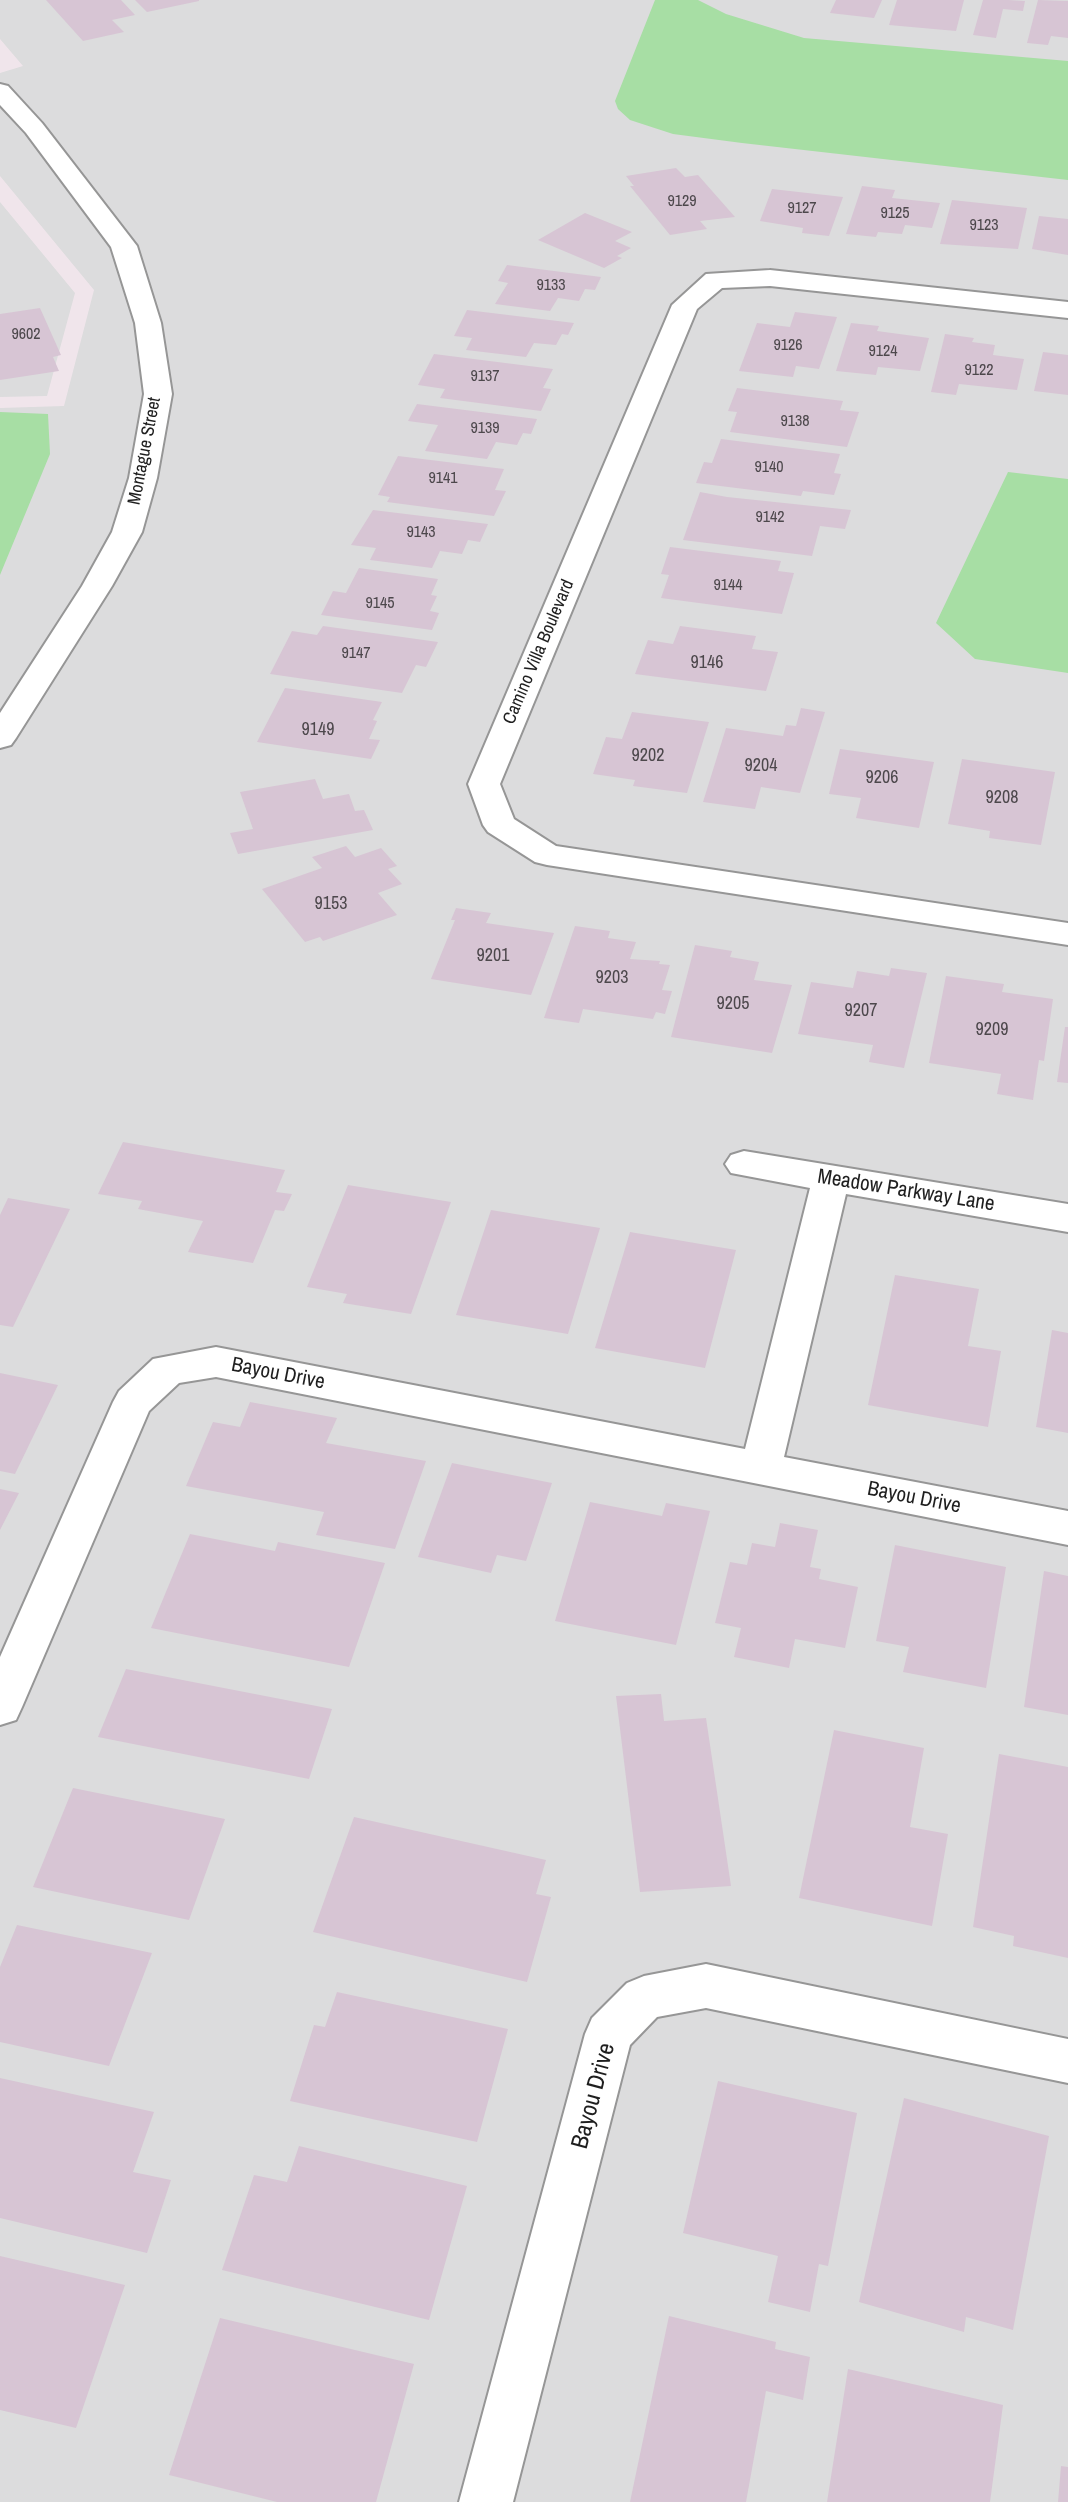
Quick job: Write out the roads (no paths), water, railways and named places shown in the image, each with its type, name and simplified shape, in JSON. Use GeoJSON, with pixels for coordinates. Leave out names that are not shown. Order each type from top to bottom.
{"type":"FeatureCollection","features":[{"type":"Feature","properties":{"kind":"street","name":"Montague Street"},"geometry":{"type":"LineString","coordinates":[[0,91],[34,128],[124,246],[148,323],[158,394],[143,478],[127,533],[97,586],[0,738]]}},
{"type":"Feature","properties":{"kind":"street","name":"Camino Villa Boulevard"},"geometry":{"type":"LineString","coordinates":[[1068,310],[770,278],[715,280],[685,305],[484,784],[500,825],[547,855],[1068,934]]}},
{"type":"Feature","properties":{"kind":"street","name":"Meadow Parkway Lane"},"geometry":{"type":"LineString","coordinates":[[744,1164],[1068,1218]]}},
{"type":"Feature","properties":{"kind":"street"},"geometry":{"type":"LineString","coordinates":[[761,1467],[831,1179]]}},
{"type":"Feature","properties":{"kind":"street","name":"Bayou Drive"},"geometry":{"type":"LineString","coordinates":[[0,1707],[133,1402],[167,1370],[216,1362],[1068,1528]]}},
{"type":"Feature","properties":{"kind":"street","name":"Bayou Drive"},"geometry":{"type":"LineString","coordinates":[[486,2502],[609,2034],[644,1998],[706,1986],[1068,2061]]}}]}
